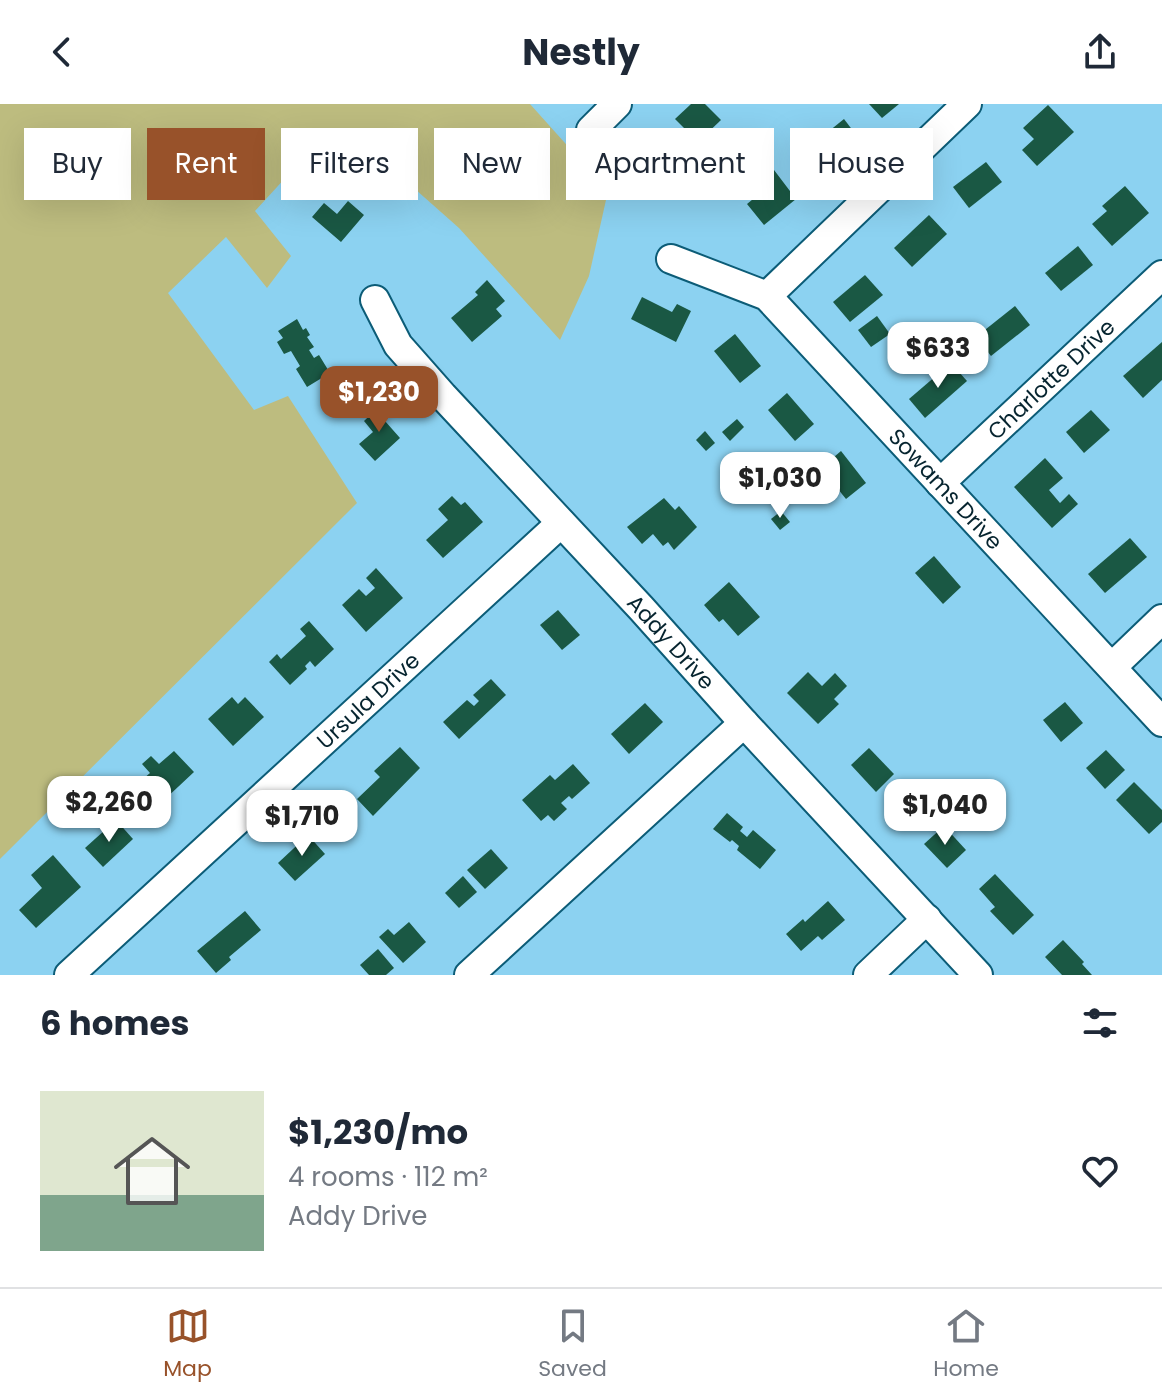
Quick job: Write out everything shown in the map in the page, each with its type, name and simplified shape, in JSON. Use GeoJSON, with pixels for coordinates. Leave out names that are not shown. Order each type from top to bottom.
{"type":"FeatureCollection","features":[{"type":"Feature","properties":{"kind":"street"},"geometry":{"type":"LineString","coordinates":[[593,128],[617,104]]}},
{"type":"Feature","properties":{"kind":"street"},"geometry":{"type":"LineString","coordinates":[[767,296],[967,104]]}},
{"type":"Feature","properties":{"kind":"street","name":"Sowams Drive"},"geometry":{"type":"LineString","coordinates":[[671,259],[767,296],[1162,722]]}},
{"type":"Feature","properties":{"kind":"street","name":"Charlotte Drive"},"geometry":{"type":"LineString","coordinates":[[940,483],[1162,275]]}},
{"type":"Feature","properties":{"kind":"street","name":"Addy Drive"},"geometry":{"type":"LineString","coordinates":[[375,300],[398,345],[978,975]]}},
{"type":"Feature","properties":{"kind":"street","name":"Ursula Drive"},"geometry":{"type":"LineString","coordinates":[[69,975],[561,523]]}},
{"type":"Feature","properties":{"kind":"street"},"geometry":{"type":"LineString","coordinates":[[1112,667],[1162,619]]}},
{"type":"Feature","properties":{"kind":"street"},"geometry":{"type":"LineString","coordinates":[[469,975],[744,723]]}},
{"type":"Feature","properties":{"kind":"street"},"geometry":{"type":"LineString","coordinates":[[868,975],[927,919]]}},
{"type":"Feature","properties":{"kind":"shaded area"},"geometry":{"type":"Polygon","coordinates":[[[0,104],[530,104],[566,144],[566,200],[606,200],[589,276],[560,340],[459,228],[418,192],[418,128],[281,128],[281,183],[255,211],[291,256],[267,288],[226,237],[168,293],[254,410],[288,396],[357,503],[0,859],[0,104]]]}},
{"type":"Feature","properties":{"kind":"building"},"geometry":{"type":"Polygon","coordinates":[[[691,104],[705,104],[721,120],[713,128],[684,128],[675,119],[691,104]]]}},
{"type":"Feature","properties":{"kind":"building"},"geometry":{"type":"Polygon","coordinates":[[[869,104],[899,104],[882,118],[869,104]]]}},
{"type":"Feature","properties":{"kind":"building"},"geometry":{"type":"Polygon","coordinates":[[[1048,105],[1074,132],[1037,166],[1022,150],[1034,139],[1023,128],[1048,105]]]}},
{"type":"Feature","properties":{"kind":"building"},"geometry":{"type":"Polygon","coordinates":[[[844,119],[851,128],[833,128],[844,119]]]}},
{"type":"Feature","properties":{"kind":"building"},"geometry":{"type":"Polygon","coordinates":[[[986,162],[1002,182],[969,208],[953,187],[986,162]]]}},
{"type":"Feature","properties":{"kind":"building"},"geometry":{"type":"Polygon","coordinates":[[[774,170],[790,191],[790,200],[795,200],[764,225],[747,204],[752,200],[774,200],[774,170]]]}},
{"type":"Feature","properties":{"kind":"building"},"geometry":{"type":"Polygon","coordinates":[[[1125,186],[1149,213],[1112,246],[1092,224],[1107,211],[1102,206],[1125,186]]]}},
{"type":"Feature","properties":{"kind":"building"},"geometry":{"type":"Polygon","coordinates":[[[348,201],[364,215],[341,242],[312,217],[324,203],[337,214],[348,201]]]}},
{"type":"Feature","properties":{"kind":"building"},"geometry":{"type":"Polygon","coordinates":[[[929,215],[947,234],[912,267],[894,248],[929,215]]]}},
{"type":"Feature","properties":{"kind":"building"},"geometry":{"type":"Polygon","coordinates":[[[1078,246],[1093,265],[1061,291],[1045,273],[1078,246]]]}},
{"type":"Feature","properties":{"kind":"building"},"geometry":{"type":"Polygon","coordinates":[[[865,275],[883,295],[850,322],[833,302],[865,275]]]}},
{"type":"Feature","properties":{"kind":"building"},"geometry":{"type":"Polygon","coordinates":[[[487,280],[505,301],[496,309],[502,316],[472,342],[451,318],[478,295],[475,292],[487,280]]]}},
{"type":"Feature","properties":{"kind":"building"},"geometry":{"type":"Polygon","coordinates":[[[642,297],[672,312],[677,304],[691,311],[676,342],[631,319],[642,297]]]}},
{"type":"Feature","properties":{"kind":"building"},"geometry":{"type":"Polygon","coordinates":[[[1015,306],[1030,325],[991,356],[976,337],[1015,306]]]}},
{"type":"Feature","properties":{"kind":"building"},"geometry":{"type":"Polygon","coordinates":[[[877,316],[890,334],[871,347],[858,330],[877,316]]]}},
{"type":"Feature","properties":{"kind":"building"},"geometry":{"type":"Polygon","coordinates":[[[297,319],[310,335],[307,337],[314,347],[309,350],[314,358],[319,355],[330,373],[307,387],[296,369],[300,366],[291,351],[284,354],[277,342],[283,338],[278,331],[297,319]]]}},
{"type":"Feature","properties":{"kind":"building"},"geometry":{"type":"Polygon","coordinates":[[[735,334],[761,366],[740,383],[714,351],[735,334]]]}},
{"type":"Feature","properties":{"kind":"building"},"geometry":{"type":"Polygon","coordinates":[[[1162,342],[1162,380],[1143,398],[1123,376],[1162,342]]]}},
{"type":"Feature","properties":{"kind":"building"},"geometry":{"type":"Polygon","coordinates":[[[951,363],[967,381],[925,418],[909,399],[951,363]]]}},
{"type":"Feature","properties":{"kind":"building"},"geometry":{"type":"Polygon","coordinates":[[[787,393],[814,424],[795,441],[768,410],[787,393]]]}},
{"type":"Feature","properties":{"kind":"building"},"geometry":{"type":"Polygon","coordinates":[[[381,405],[390,416],[385,421],[400,438],[375,461],[359,444],[373,432],[364,421],[381,405]]]}},
{"type":"Feature","properties":{"kind":"building"},"geometry":{"type":"Polygon","coordinates":[[[1091,410],[1110,430],[1084,453],[1066,432],[1091,410]]]}},
{"type":"Feature","properties":{"kind":"building"},"geometry":{"type":"Polygon","coordinates":[[[737,419],[744,427],[730,441],[722,432],[737,419]]]}},
{"type":"Feature","properties":{"kind":"building"},"geometry":{"type":"Polygon","coordinates":[[[705,431],[715,443],[706,451],[696,440],[705,431]]]}},
{"type":"Feature","properties":{"kind":"building"},"geometry":{"type":"Polygon","coordinates":[[[841,451],[866,483],[846,499],[821,468],[841,451]]]}},
{"type":"Feature","properties":{"kind":"building"},"geometry":{"type":"Polygon","coordinates":[[[1045,458],[1063,478],[1049,490],[1060,503],[1069,494],[1078,504],[1052,528],[1014,487],[1045,458]]]}},
{"type":"Feature","properties":{"kind":"building"},"geometry":{"type":"Polygon","coordinates":[[[452,496],[461,505],[465,502],[483,522],[443,558],[426,540],[448,520],[438,509],[452,496]]]}},
{"type":"Feature","properties":{"kind":"building"},"geometry":{"type":"Polygon","coordinates":[[[664,498],[675,510],[679,506],[697,527],[674,550],[668,542],[663,546],[653,534],[642,544],[627,527],[664,498]]]}},
{"type":"Feature","properties":{"kind":"building"},"geometry":{"type":"Polygon","coordinates":[[[781,511],[790,522],[780,530],[771,519],[781,511]]]}},
{"type":"Feature","properties":{"kind":"building"},"geometry":{"type":"Polygon","coordinates":[[[1130,538],[1147,557],[1105,593],[1088,574],[1130,538]]]}},
{"type":"Feature","properties":{"kind":"building"},"geometry":{"type":"Polygon","coordinates":[[[934,556],[961,587],[943,604],[915,573],[934,556]]]}},
{"type":"Feature","properties":{"kind":"building"},"geometry":{"type":"Polygon","coordinates":[[[376,568],[403,598],[366,632],[342,605],[359,589],[366,596],[375,588],[366,578],[376,568]]]}},
{"type":"Feature","properties":{"kind":"building"},"geometry":{"type":"Polygon","coordinates":[[[729,582],[760,617],[738,636],[723,619],[719,622],[704,605],[729,582]]]}},
{"type":"Feature","properties":{"kind":"building"},"geometry":{"type":"Polygon","coordinates":[[[558,610],[580,635],[562,650],[540,625],[558,610]]]}},
{"type":"Feature","properties":{"kind":"building"},"geometry":{"type":"Polygon","coordinates":[[[309,621],[334,649],[315,667],[310,661],[305,666],[307,669],[290,685],[269,662],[277,654],[281,659],[306,636],[300,629],[309,621]]]}},
{"type":"Feature","properties":{"kind":"building"},"geometry":{"type":"Polygon","coordinates":[[[808,672],[822,686],[835,673],[847,686],[834,699],[839,704],[818,724],[787,693],[808,672]]]}},
{"type":"Feature","properties":{"kind":"building"},"geometry":{"type":"Polygon","coordinates":[[[491,679],[506,695],[459,739],[443,722],[467,700],[474,706],[479,701],[473,695],[491,679]]]}},
{"type":"Feature","properties":{"kind":"building"},"geometry":{"type":"Polygon","coordinates":[[[232,697],[238,704],[245,697],[264,717],[233,746],[208,719],[232,697]]]}},
{"type":"Feature","properties":{"kind":"building"},"geometry":{"type":"Polygon","coordinates":[[[1065,702],[1083,723],[1061,742],[1043,720],[1065,702]]]}},
{"type":"Feature","properties":{"kind":"building"},"geometry":{"type":"Polygon","coordinates":[[[645,703],[663,722],[629,754],[611,734],[645,703]]]}},
{"type":"Feature","properties":{"kind":"building"},"geometry":{"type":"Polygon","coordinates":[[[400,747],[420,768],[373,816],[357,799],[380,777],[374,771],[400,747]]]}},
{"type":"Feature","properties":{"kind":"building"},"geometry":{"type":"Polygon","coordinates":[[[869,748],[894,774],[876,792],[851,765],[869,748]]]}},
{"type":"Feature","properties":{"kind":"building"},"geometry":{"type":"Polygon","coordinates":[[[1106,750],[1125,770],[1105,789],[1086,768],[1106,750]]]}},
{"type":"Feature","properties":{"kind":"building"},"geometry":{"type":"Polygon","coordinates":[[[174,751],[194,772],[163,801],[143,779],[150,773],[142,764],[151,756],[159,764],[174,751]]]}},
{"type":"Feature","properties":{"kind":"building"},"geometry":{"type":"Polygon","coordinates":[[[573,764],[590,783],[572,799],[569,796],[561,803],[567,809],[554,821],[548,815],[541,821],[522,800],[550,775],[555,780],[573,764]]]}},
{"type":"Feature","properties":{"kind":"building"},"geometry":{"type":"Polygon","coordinates":[[[1134,782],[1162,810],[1162,822],[1149,834],[1116,800],[1134,782]]]}},
{"type":"Feature","properties":{"kind":"building"},"geometry":{"type":"Polygon","coordinates":[[[727,813],[743,827],[740,831],[747,837],[753,830],[776,850],[760,869],[737,850],[739,846],[732,840],[730,842],[713,829],[727,813]]]}},
{"type":"Feature","properties":{"kind":"building"},"geometry":{"type":"Polygon","coordinates":[[[116,820],[133,839],[103,867],[85,848],[116,820]]]}},
{"type":"Feature","properties":{"kind":"building"},"geometry":{"type":"Polygon","coordinates":[[[944,826],[966,850],[947,868],[924,844],[944,826]]]}},
{"type":"Feature","properties":{"kind":"building"},"geometry":{"type":"Polygon","coordinates":[[[308,835],[325,854],[295,881],[278,863],[308,835]]]}},
{"type":"Feature","properties":{"kind":"building"},"geometry":{"type":"Polygon","coordinates":[[[491,849],[508,868],[485,889],[467,870],[491,849]]]}},
{"type":"Feature","properties":{"kind":"building"},"geometry":{"type":"Polygon","coordinates":[[[53,855],[81,887],[36,928],[19,910],[42,888],[31,875],[53,855]]]}},
{"type":"Feature","properties":{"kind":"building"},"geometry":{"type":"Polygon","coordinates":[[[995,874],[1034,915],[1013,935],[990,911],[995,907],[979,889],[995,874]]]}},
{"type":"Feature","properties":{"kind":"building"},"geometry":{"type":"Polygon","coordinates":[[[463,876],[477,892],[459,908],[445,893],[463,876]]]}},
{"type":"Feature","properties":{"kind":"building"},"geometry":{"type":"Polygon","coordinates":[[[828,901],[845,920],[822,940],[818,936],[801,951],[786,934],[828,901]]]}},
{"type":"Feature","properties":{"kind":"building"},"geometry":{"type":"Polygon","coordinates":[[[245,911],[261,930],[229,957],[231,960],[216,973],[197,951],[245,911]]]}},
{"type":"Feature","properties":{"kind":"building"},"geometry":{"type":"Polygon","coordinates":[[[409,922],[426,942],[403,963],[379,937],[388,929],[394,935],[409,922]]]}},
{"type":"Feature","properties":{"kind":"building"},"geometry":{"type":"Polygon","coordinates":[[[1063,940],[1092,975],[1062,975],[1045,957],[1063,940]]]}},
{"type":"Feature","properties":{"kind":"building"},"geometry":{"type":"Polygon","coordinates":[[[378,949],[394,968],[386,975],[369,975],[360,965],[378,949]]]}}]}
